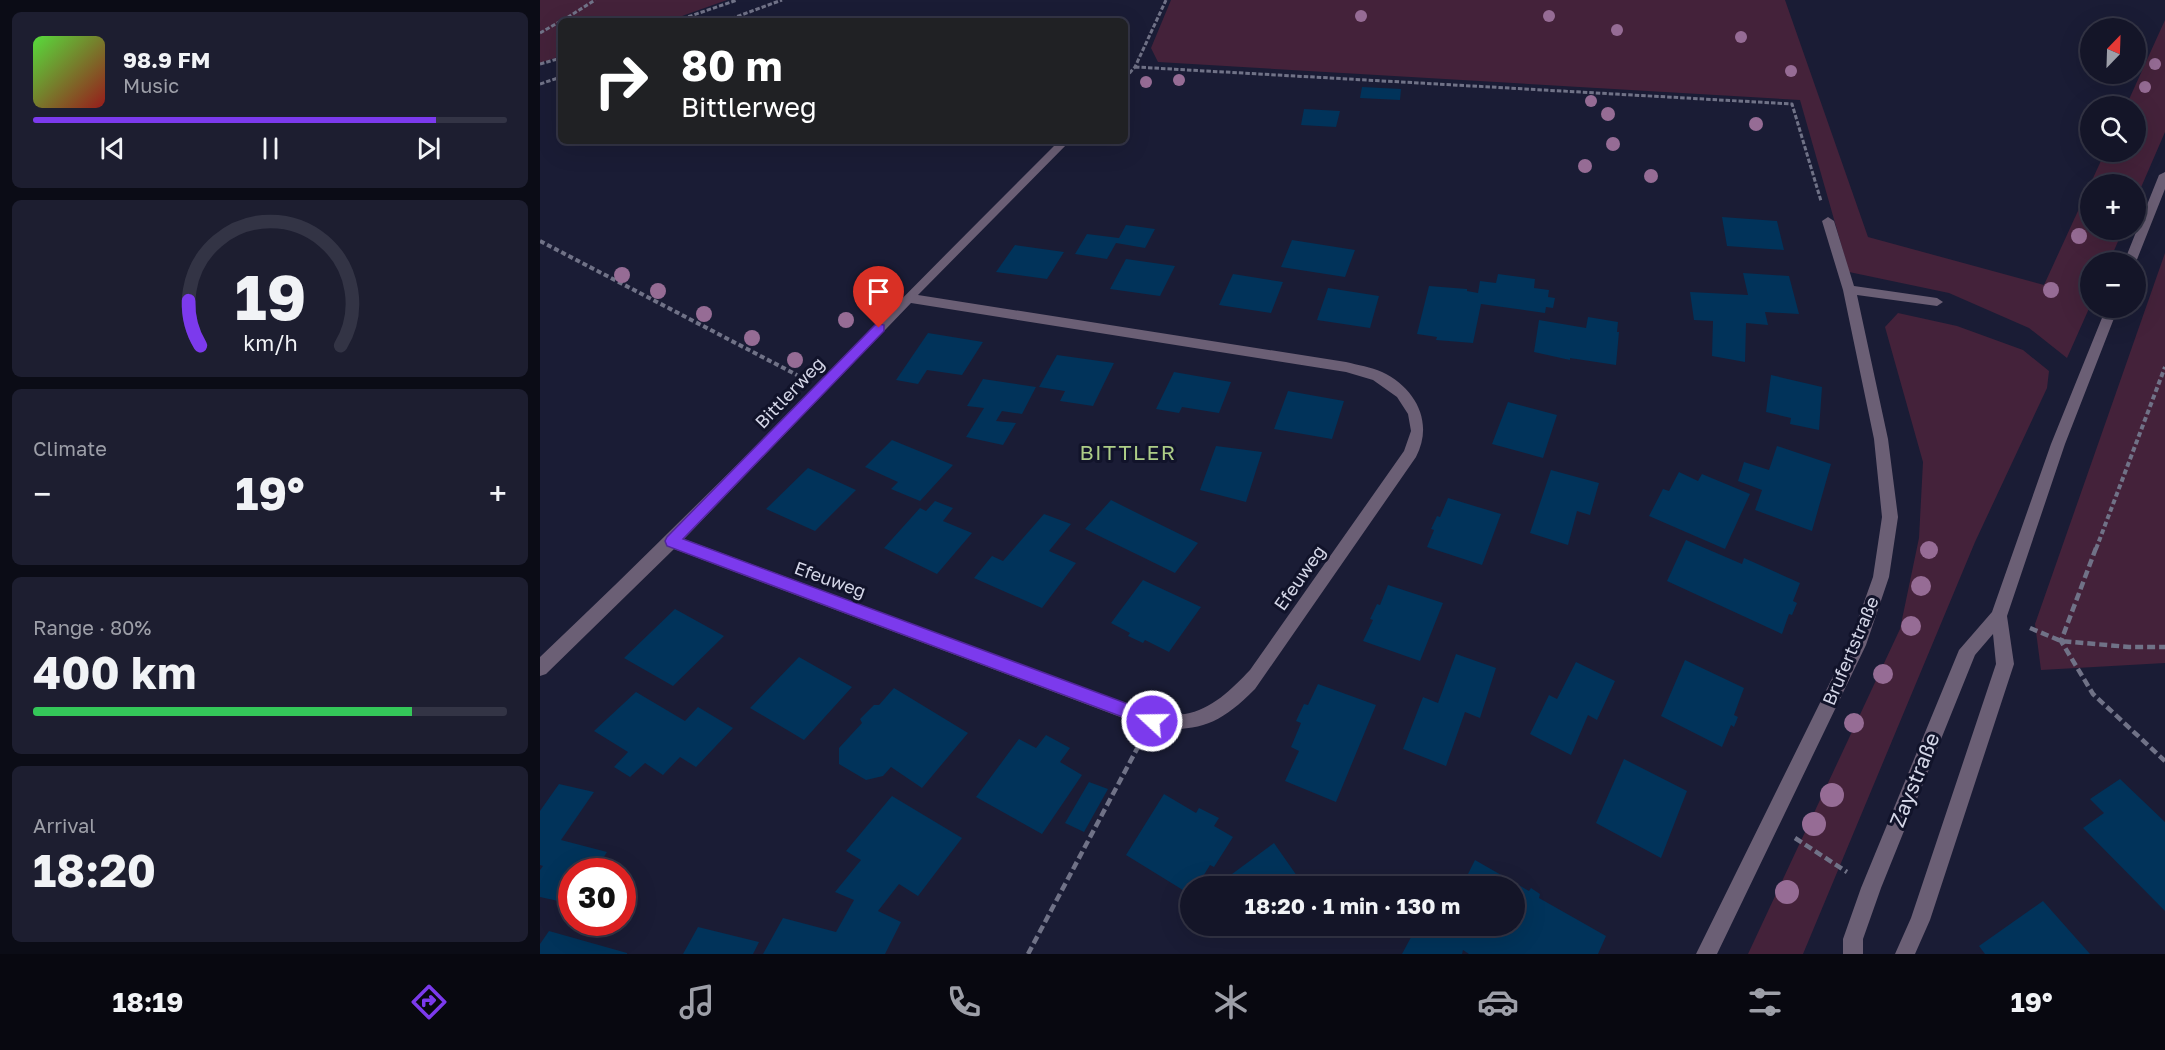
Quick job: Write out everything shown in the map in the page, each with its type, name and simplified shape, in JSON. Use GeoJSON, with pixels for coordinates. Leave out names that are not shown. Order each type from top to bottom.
{"type":"FeatureCollection","features":[{"type":"Feature","properties":{"kind":"street","name":"Bittlerweg"},"geometry":{"type":"LineString","coordinates":[[540,668],[672,541],[908,298],[1062,144]]}},
{"type":"Feature","properties":{"kind":"street"},"geometry":{"type":"LineString","coordinates":[[2134,252],[2165,175]]}},
{"type":"Feature","properties":{"kind":"street","name":"Brufertstraße"},"geometry":{"type":"LineString","coordinates":[[1706,954],[1857,645],[1881,577],[1890,517],[1881,439],[1849,290],[1827,221]]}},
{"type":"Feature","properties":{"kind":"street"},"geometry":{"type":"LineString","coordinates":[[1849,290],[1937,302]]}},
{"type":"Feature","properties":{"kind":"street","name":"Efeuweg"},"geometry":{"type":"LineString","coordinates":[[672,541],[1152,721],[1186,722],[1213,712],[1236,698],[1256,676],[1411,453],[1418,431],[1415,413],[1402,393],[1378,376],[1346,367],[908,298]]}},
{"type":"Feature","properties":{"kind":"street","name":"Zaystraße"},"geometry":{"type":"LineString","coordinates":[[1905,954],[1920,920],[2005,664],[2000,616],[2058,444],[2108,318]]}},
{"type":"Feature","properties":{"kind":"street","name":"Zaystraße"},"geometry":{"type":"LineString","coordinates":[[1853,954],[1852,939],[1871,888],[1968,650],[2000,616]]}},
{"type":"Feature","properties":{"kind":"path"},"geometry":{"type":"LineString","coordinates":[[566,18],[595,0]]}},
{"type":"Feature","properties":{"kind":"path"},"geometry":{"type":"LineString","coordinates":[[685,18],[737,0]]}},
{"type":"Feature","properties":{"kind":"path"},"geometry":{"type":"LineString","coordinates":[[733,18],[782,0]]}},
{"type":"Feature","properties":{"kind":"path"},"geometry":{"type":"LineString","coordinates":[[1128,75],[1135,67],[1166,0]]}},
{"type":"Feature","properties":{"kind":"path"},"geometry":{"type":"LineString","coordinates":[[540,33],[558,23]]}},
{"type":"Feature","properties":{"kind":"path"},"geometry":{"type":"LineString","coordinates":[[540,64],[558,59]]}},
{"type":"Feature","properties":{"kind":"path"},"geometry":{"type":"LineString","coordinates":[[1135,67],[1792,104],[1827,221]]}},
{"type":"Feature","properties":{"kind":"path"},"geometry":{"type":"LineString","coordinates":[[540,84],[558,78]]}},
{"type":"Feature","properties":{"kind":"path"},"geometry":{"type":"LineString","coordinates":[[540,241],[823,388]]}},
{"type":"Feature","properties":{"kind":"path"},"geometry":{"type":"LineString","coordinates":[[2061,641],[2165,367]]}},
{"type":"Feature","properties":{"kind":"path"},"geometry":{"type":"LineString","coordinates":[[2061,641],[2129,647],[2165,647]]}},
{"type":"Feature","properties":{"kind":"path"},"geometry":{"type":"LineString","coordinates":[[2061,641],[2093,694],[2165,761]]}},
{"type":"Feature","properties":{"kind":"path"},"geometry":{"type":"LineString","coordinates":[[1028,954],[1152,721]]}},
{"type":"Feature","properties":{"kind":"shaded area"},"geometry":{"type":"Polygon","coordinates":[[[540,0],[727,0],[676,18],[558,18],[558,57],[540,63],[540,0]]]}},
{"type":"Feature","properties":{"kind":"shaded area"},"geometry":{"type":"Polygon","coordinates":[[[1171,0],[1785,0],[1868,237],[2044,285],[2080,207],[2080,240],[2119,240],[2113,252],[2080,252],[2080,318],[2085,318],[2067,358],[2029,328],[1949,293],[1849,272],[1800,100],[1158,62],[1151,48],[1171,0]]]}},
{"type":"Feature","properties":{"kind":"shaded area"},"geometry":{"type":"Polygon","coordinates":[[[2165,20],[2165,132],[2146,176],[2146,174],[2095,174],[2100,162],[2146,162],[2146,96],[2131,96],[2136,84],[2146,84],[2146,62],[2165,20]]]}},
{"type":"Feature","properties":{"kind":"shaded area"},"geometry":{"type":"Polygon","coordinates":[[[2165,253],[2165,663],[2041,670],[2035,624],[2142,318],[2146,318],[2146,307],[2165,253]]]}},
{"type":"Feature","properties":{"kind":"shaded area"},"geometry":{"type":"Polygon","coordinates":[[[1898,313],[1957,326],[2023,350],[2049,371],[2047,388],[1975,542],[1803,954],[1748,954],[1900,629],[1919,538],[1923,462],[1885,327],[1898,313]]]}},
{"type":"Feature","properties":{"kind":"building"},"geometry":{"type":"Polygon","coordinates":[[[1362,87],[1401,89],[1400,100],[1360,98],[1362,87]]]}},
{"type":"Feature","properties":{"kind":"building"},"geometry":{"type":"Polygon","coordinates":[[[1304,109],[1340,111],[1336,127],[1301,125],[1304,109]]]}},
{"type":"Feature","properties":{"kind":"building"},"geometry":{"type":"Polygon","coordinates":[[[1722,217],[1777,221],[1784,250],[1727,246],[1722,217]]]}},
{"type":"Feature","properties":{"kind":"building"},"geometry":{"type":"Polygon","coordinates":[[[1126,225],[1155,229],[1145,248],[1116,243],[1107,259],[1075,254],[1087,234],[1119,238],[1126,225]]]}},
{"type":"Feature","properties":{"kind":"building"},"geometry":{"type":"Polygon","coordinates":[[[1292,240],[1355,250],[1345,277],[1281,267],[1292,240]]]}},
{"type":"Feature","properties":{"kind":"building"},"geometry":{"type":"Polygon","coordinates":[[[1015,245],[1064,252],[1047,279],[996,272],[1015,245]]]}},
{"type":"Feature","properties":{"kind":"building"},"geometry":{"type":"Polygon","coordinates":[[[1126,259],[1175,266],[1160,296],[1110,289],[1126,259]]]}},
{"type":"Feature","properties":{"kind":"building"},"geometry":{"type":"Polygon","coordinates":[[[1743,273],[1789,276],[1799,314],[1765,312],[1768,325],[1746,323],[1745,362],[1712,356],[1713,321],[1694,320],[1690,292],[1748,295],[1743,273]]]}},
{"type":"Feature","properties":{"kind":"building"},"geometry":{"type":"Polygon","coordinates":[[[1233,274],[1283,282],[1271,313],[1219,305],[1233,274]]]}},
{"type":"Feature","properties":{"kind":"building"},"geometry":{"type":"Polygon","coordinates":[[[1498,274],[1535,279],[1534,288],[1549,290],[1548,297],[1555,298],[1553,308],[1546,307],[1545,313],[1481,304],[1473,343],[1436,340],[1437,337],[1417,334],[1429,286],[1467,289],[1467,291],[1478,293],[1480,281],[1496,283],[1498,274]]]}},
{"type":"Feature","properties":{"kind":"building"},"geometry":{"type":"Polygon","coordinates":[[[1328,288],[1379,296],[1370,328],[1317,320],[1328,288]]]}},
{"type":"Feature","properties":{"kind":"building"},"geometry":{"type":"Polygon","coordinates":[[[1588,317],[1618,322],[1616,365],[1570,358],[1570,360],[1534,352],[1539,320],[1586,328],[1588,317]]]}},
{"type":"Feature","properties":{"kind":"building"},"geometry":{"type":"Polygon","coordinates":[[[928,333],[983,342],[962,375],[927,370],[918,384],[896,380],[928,333]]]}},
{"type":"Feature","properties":{"kind":"building"},"geometry":{"type":"Polygon","coordinates":[[[1057,355],[1114,363],[1093,406],[1060,401],[1065,391],[1039,387],[1057,355]]]}},
{"type":"Feature","properties":{"kind":"building"},"geometry":{"type":"Polygon","coordinates":[[[1174,372],[1231,382],[1219,413],[1182,407],[1179,413],[1156,409],[1174,372]]]}},
{"type":"Feature","properties":{"kind":"building"},"geometry":{"type":"Polygon","coordinates":[[[1771,375],[1822,387],[1819,430],[1790,424],[1791,418],[1766,412],[1771,375]]]}},
{"type":"Feature","properties":{"kind":"building"},"geometry":{"type":"Polygon","coordinates":[[[983,379],[1036,387],[1022,414],[1002,411],[996,421],[1016,423],[1003,445],[966,437],[984,408],[967,406],[983,379]]]}},
{"type":"Feature","properties":{"kind":"building"},"geometry":{"type":"Polygon","coordinates":[[[1288,391],[1344,401],[1332,439],[1274,429],[1288,391]]]}},
{"type":"Feature","properties":{"kind":"building"},"geometry":{"type":"Polygon","coordinates":[[[1508,402],[1557,415],[1543,458],[1492,444],[1508,402]]]}},
{"type":"Feature","properties":{"kind":"building"},"geometry":{"type":"Polygon","coordinates":[[[892,440],[953,465],[920,501],[891,489],[898,482],[865,467],[892,440]]]}},
{"type":"Feature","properties":{"kind":"building"},"geometry":{"type":"Polygon","coordinates":[[[1216,446],[1262,452],[1246,502],[1200,490],[1216,446]]]}},
{"type":"Feature","properties":{"kind":"building"},"geometry":{"type":"Polygon","coordinates":[[[1777,446],[1831,464],[1812,531],[1755,510],[1762,490],[1738,481],[1744,462],[1769,470],[1777,446]]]}},
{"type":"Feature","properties":{"kind":"building"},"geometry":{"type":"Polygon","coordinates":[[[808,468],[856,490],[815,531],[766,509],[808,468]]]}},
{"type":"Feature","properties":{"kind":"building"},"geometry":{"type":"Polygon","coordinates":[[[1551,470],[1599,483],[1590,515],[1577,511],[1568,545],[1530,533],[1551,470]]]}},
{"type":"Feature","properties":{"kind":"building"},"geometry":{"type":"Polygon","coordinates":[[[1679,472],[1698,481],[1702,474],[1750,494],[1725,549],[1649,516],[1663,489],[1669,491],[1679,472]]]}},
{"type":"Feature","properties":{"kind":"building"},"geometry":{"type":"Polygon","coordinates":[[[1448,498],[1501,514],[1482,565],[1427,547],[1434,530],[1431,529],[1437,516],[1440,517],[1448,498]]]}},
{"type":"Feature","properties":{"kind":"building"},"geometry":{"type":"Polygon","coordinates":[[[1111,500],[1198,543],[1175,573],[1085,529],[1111,500]]]}},
{"type":"Feature","properties":{"kind":"building"},"geometry":{"type":"Polygon","coordinates":[[[935,501],[953,508],[943,521],[972,533],[937,574],[884,548],[920,508],[926,511],[935,501]]]}},
{"type":"Feature","properties":{"kind":"building"},"geometry":{"type":"Polygon","coordinates":[[[1044,514],[1071,524],[1049,551],[1076,563],[1042,608],[974,578],[992,556],[1003,561],[1044,514]]]}},
{"type":"Feature","properties":{"kind":"building"},"geometry":{"type":"Polygon","coordinates":[[[1686,540],[1742,564],[1744,558],[1800,583],[1793,601],[1797,603],[1792,615],[1789,614],[1782,634],[1667,581],[1686,540]]]}},
{"type":"Feature","properties":{"kind":"building"},"geometry":{"type":"Polygon","coordinates":[[[1143,580],[1201,607],[1169,652],[1145,640],[1143,643],[1128,636],[1130,633],[1111,623],[1143,580]]]}},
{"type":"Feature","properties":{"kind":"building"},"geometry":{"type":"Polygon","coordinates":[[[1388,585],[1443,603],[1420,661],[1363,641],[1373,620],[1370,619],[1377,604],[1380,605],[1388,585]]]}},
{"type":"Feature","properties":{"kind":"building"},"geometry":{"type":"Polygon","coordinates":[[[675,609],[724,636],[673,686],[624,658],[675,609]]]}},
{"type":"Feature","properties":{"kind":"building"},"geometry":{"type":"Polygon","coordinates":[[[1456,654],[1496,668],[1480,718],[1465,712],[1446,766],[1403,749],[1423,697],[1438,703],[1456,654]]]}},
{"type":"Feature","properties":{"kind":"building"},"geometry":{"type":"Polygon","coordinates":[[[799,657],[852,687],[804,740],[750,708],[799,657]]]}},
{"type":"Feature","properties":{"kind":"building"},"geometry":{"type":"Polygon","coordinates":[[[1685,660],[1744,688],[1734,715],[1738,717],[1734,727],[1731,725],[1722,747],[1661,716],[1685,660]]]}},
{"type":"Feature","properties":{"kind":"building"},"geometry":{"type":"Polygon","coordinates":[[[1576,662],[1615,681],[1597,720],[1588,715],[1571,755],[1530,734],[1549,695],[1557,699],[1576,662]]]}},
{"type":"Feature","properties":{"kind":"building"},"geometry":{"type":"Polygon","coordinates":[[[1318,684],[1376,705],[1336,802],[1285,781],[1299,751],[1291,747],[1301,723],[1296,721],[1304,704],[1308,705],[1318,684]]]}},
{"type":"Feature","properties":{"kind":"building"},"geometry":{"type":"Polygon","coordinates":[[[894,688],[968,733],[922,788],[891,767],[883,776],[866,780],[839,764],[839,748],[862,723],[860,719],[874,705],[879,705],[894,688]]]}},
{"type":"Feature","properties":{"kind":"building"},"geometry":{"type":"Polygon","coordinates":[[[636,692],[685,721],[698,707],[733,728],[696,767],[680,757],[663,775],[645,763],[630,777],[614,767],[628,752],[594,731],[636,692]]]}},
{"type":"Feature","properties":{"kind":"building"},"geometry":{"type":"Polygon","coordinates":[[[1046,735],[1070,748],[1060,762],[1082,775],[1042,834],[976,797],[1019,739],[1036,748],[1046,735]]]}},
{"type":"Feature","properties":{"kind":"building"},"geometry":{"type":"Polygon","coordinates":[[[1624,759],[1687,791],[1661,858],[1596,823],[1624,759]]]}},
{"type":"Feature","properties":{"kind":"building"},"geometry":{"type":"Polygon","coordinates":[[[2120,779],[2165,822],[2165,911],[2083,828],[2104,813],[2090,799],[2120,779]]]}},
{"type":"Feature","properties":{"kind":"building"},"geometry":{"type":"Polygon","coordinates":[[[1089,782],[1108,789],[1084,832],[1065,823],[1089,782]]]}},
{"type":"Feature","properties":{"kind":"building"},"geometry":{"type":"Polygon","coordinates":[[[559,784],[594,792],[561,840],[607,852],[603,858],[558,858],[558,901],[540,897],[540,870],[543,866],[540,865],[540,811],[559,784]]]}},
{"type":"Feature","properties":{"kind":"building"},"geometry":{"type":"Polygon","coordinates":[[[1164,794],[1196,813],[1199,808],[1219,818],[1214,826],[1233,837],[1214,867],[1210,865],[1203,876],[1180,876],[1180,888],[1126,855],[1164,794]]]}},
{"type":"Feature","properties":{"kind":"building"},"geometry":{"type":"Polygon","coordinates":[[[892,796],[962,838],[918,896],[899,884],[878,911],[901,922],[885,954],[763,954],[783,918],[836,932],[854,900],[835,892],[861,860],[846,851],[892,796]]]}},
{"type":"Feature","properties":{"kind":"building"},"geometry":{"type":"Polygon","coordinates":[[[1274,843],[1297,876],[1229,876],[1274,843]]]}},
{"type":"Feature","properties":{"kind":"building"},"geometry":{"type":"Polygon","coordinates":[[[1475,860],[1503,876],[1467,876],[1475,860]]]}},
{"type":"Feature","properties":{"kind":"building"},"geometry":{"type":"Polygon","coordinates":[[[1531,888],[1540,894],[1539,898],[1606,936],[1598,954],[1469,954],[1463,950],[1462,954],[1402,954],[1412,936],[1525,936],[1525,889],[1529,891],[1531,888]]]}},
{"type":"Feature","properties":{"kind":"building"},"geometry":{"type":"Polygon","coordinates":[[[2043,901],[2090,954],[1985,954],[1979,946],[2043,901]]]}},
{"type":"Feature","properties":{"kind":"building"},"geometry":{"type":"Polygon","coordinates":[[[698,927],[759,942],[753,954],[683,954],[698,927]]]}},
{"type":"Feature","properties":{"kind":"building"},"geometry":{"type":"Polygon","coordinates":[[[549,931],[558,934],[558,936],[567,936],[627,954],[540,954],[540,944],[549,931]]]}},
{"type":"Feature","properties":{"kind":"district","name":"BITTLER"},"geometry":{"type":"Point","coordinates":[1128,453]}},
{"type":"Feature","properties":{"kind":"route"},"geometry":{"type":"LineString","coordinates":[[879,328],[672,541],[1152,721]]}}]}
